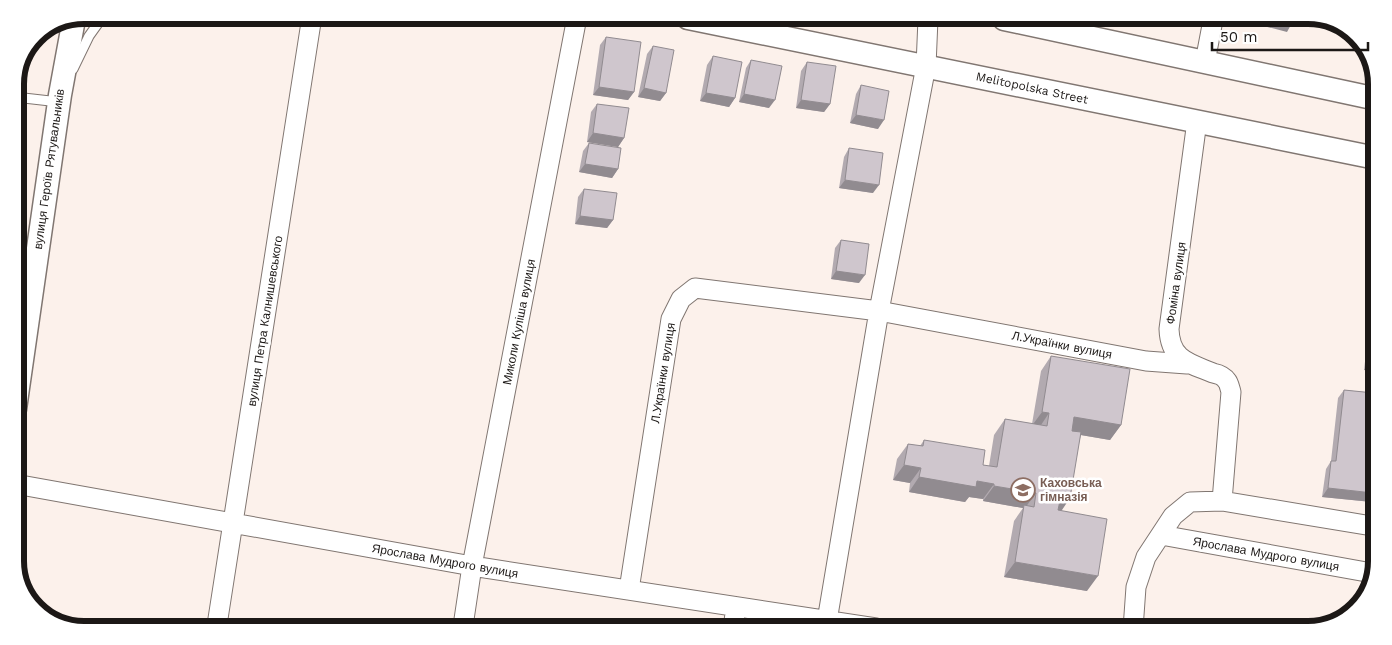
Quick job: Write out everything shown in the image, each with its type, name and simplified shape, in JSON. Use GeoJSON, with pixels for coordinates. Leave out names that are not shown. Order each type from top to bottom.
{"type":"FeatureCollection","features":[{"type":"Feature","properties":{"kind":"street","name":"вулиця Петра Калнишевського"},"geometry":{"type":"LineString","coordinates":[[218,621],[311,24]]}},
{"type":"Feature","properties":{"kind":"street","name":"Миколи Куліша вулиця"},"geometry":{"type":"LineString","coordinates":[[464,621],[472,566],[576,24]]}},
{"type":"Feature","properties":{"kind":"street","name":"Melitopolska Street"},"geometry":{"type":"LineString","coordinates":[[718,24],[1368,156]]}},
{"type":"Feature","properties":{"kind":"street"},"geometry":{"type":"LineString","coordinates":[[828,621],[879,311],[926,66],[928,24]]}},
{"type":"Feature","properties":{"kind":"street"},"geometry":{"type":"LineString","coordinates":[[1027,24],[1368,98]]}},
{"type":"Feature","properties":{"kind":"street"},"geometry":{"type":"LineString","coordinates":[[1205,62],[1213,24]]}},
{"type":"Feature","properties":{"kind":"street","name":"вулиця Героїв Рятувальників"},"geometry":{"type":"LineString","coordinates":[[24,346],[59,99],[73,25]]}},
{"type":"Feature","properties":{"kind":"street","name":"Фоміна вулиця"},"geometry":{"type":"LineString","coordinates":[[1187,364],[1176,353],[1169,341],[1169,329],[1197,121]]}},
{"type":"Feature","properties":{"kind":"street","name":"Л.Українки вулиця"},"geometry":{"type":"LineString","coordinates":[[629,590],[671,319],[681,299],[695,288],[879,311],[1146,361],[1187,364]]}},
{"type":"Feature","properties":{"kind":"street"},"geometry":{"type":"LineString","coordinates":[[1187,364],[1222,376],[1228,381],[1231,392],[1222,501]]}},
{"type":"Feature","properties":{"kind":"street","name":"Ярослава Мудрого вулиця"},"geometry":{"type":"LineString","coordinates":[[24,486],[472,566],[828,621]]}},
{"type":"Feature","properties":{"kind":"street"},"geometry":{"type":"LineString","coordinates":[[1133,621],[1136,587],[1146,556],[1173,516],[1190,502],[1222,501],[1368,525]]}},
{"type":"Feature","properties":{"kind":"street","name":"Ярослава Мудрого вулиця"},"geometry":{"type":"LineString","coordinates":[[1161,535],[1367,572]]}},
{"type":"Feature","properties":{"kind":"street"},"geometry":{"type":"LineString","coordinates":[[734,621],[736,606]]}},
{"type":"Feature","properties":{"kind":"lane"},"geometry":{"type":"LineString","coordinates":[[24,97],[59,99],[89,36],[98,24]]}},
{"type":"Feature","properties":{"kind":"building"},"geometry":{"type":"Polygon","coordinates":[[[606,37],[641,42],[634,92],[599,87],[606,37]]]}},
{"type":"Feature","properties":{"kind":"building"},"geometry":{"type":"Polygon","coordinates":[[[653,46],[674,50],[666,93],[644,88],[653,46]]]}},
{"type":"Feature","properties":{"kind":"building"},"geometry":{"type":"Polygon","coordinates":[[[713,56],[742,62],[735,98],[706,93],[713,56]]]}},
{"type":"Feature","properties":{"kind":"building"},"geometry":{"type":"Polygon","coordinates":[[[751,60],[782,66],[775,100],[744,94],[751,60]]]}},
{"type":"Feature","properties":{"kind":"building"},"geometry":{"type":"Polygon","coordinates":[[[807,62],[836,66],[830,104],[801,100],[807,62]]]}},
{"type":"Feature","properties":{"kind":"building"},"geometry":{"type":"Polygon","coordinates":[[[861,85],[889,91],[884,120],[856,115],[861,85]]]}},
{"type":"Feature","properties":{"kind":"building"},"geometry":{"type":"Polygon","coordinates":[[[597,104],[629,108],[624,138],[593,133],[597,104]]]}},
{"type":"Feature","properties":{"kind":"building"},"geometry":{"type":"Polygon","coordinates":[[[589,143],[621,148],[618,169],[585,164],[589,143]]]}},
{"type":"Feature","properties":{"kind":"building"},"geometry":{"type":"Polygon","coordinates":[[[849,148],[883,153],[879,185],[845,180],[849,148]]]}},
{"type":"Feature","properties":{"kind":"building"},"geometry":{"type":"Polygon","coordinates":[[[584,189],[617,193],[613,220],[580,216],[584,189]]]}},
{"type":"Feature","properties":{"kind":"building"},"geometry":{"type":"Polygon","coordinates":[[[841,240],[869,244],[865,275],[836,271],[841,240]]]}},
{"type":"Feature","properties":{"kind":"building"},"geometry":{"type":"Polygon","coordinates":[[[1051,356],[1130,369],[1121,425],[1074,417],[1072,431],[1081,432],[1070,498],[1061,496],[1058,510],[1107,519],[1098,576],[1015,562],[1024,505],[1034,507],[1036,493],[994,486],[994,484],[977,481],[976,487],[919,477],[921,468],[904,465],[908,444],[923,446],[924,440],[985,450],[983,465],[997,467],[1005,419],[1047,426],[1049,413],[1042,412],[1051,356]]]}},
{"type":"Feature","properties":{"kind":"building"},"geometry":{"type":"Polygon","coordinates":[[[1344,390],[1368,392],[1368,492],[1328,488],[1331,461],[1336,461],[1344,390]]]}},
{"type":"Feature","properties":{"kind":"place","name":"Каховська гімназія"},"geometry":{"type":"Point","coordinates":[1023,490]}}]}
